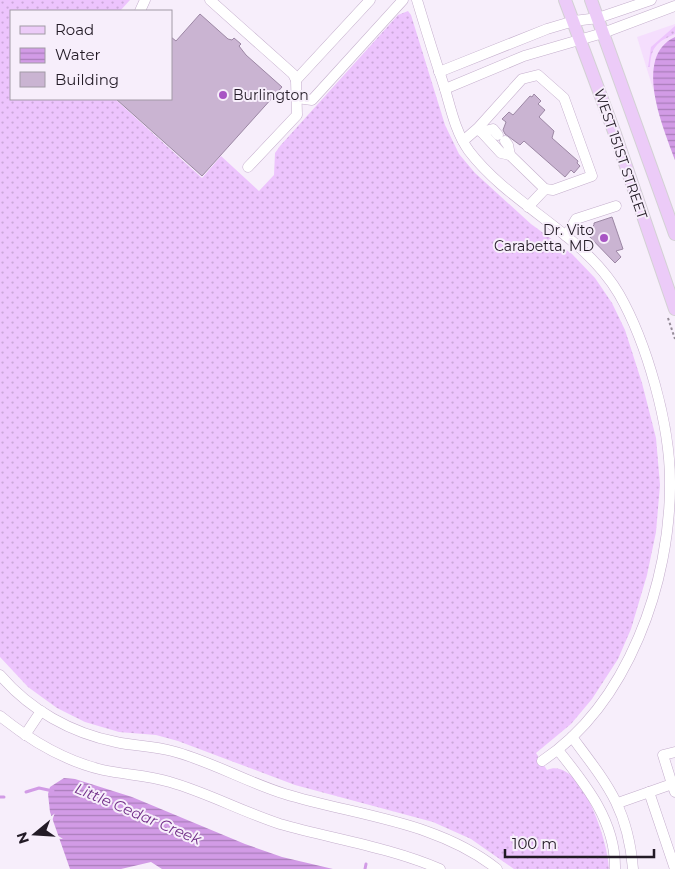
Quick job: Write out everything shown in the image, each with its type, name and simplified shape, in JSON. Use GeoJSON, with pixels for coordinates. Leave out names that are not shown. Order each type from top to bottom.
{"type":"FeatureCollection","features":[{"type":"Feature","properties":{"kind":"main road","name":"WEST 151ST STREET"},"geometry":{"type":"LineString","coordinates":[[565,0],[675,309]]}},
{"type":"Feature","properties":{"kind":"main road","name":"WEST 151ST STREET"},"geometry":{"type":"LineString","coordinates":[[592,0],[675,234]]}},
{"type":"Feature","properties":{"kind":"street"},"geometry":{"type":"LineString","coordinates":[[210,0],[294,74],[296,80],[297,115],[248,167]]}},
{"type":"Feature","properties":{"kind":"street"},"geometry":{"type":"LineString","coordinates":[[296,80],[370,0]]}},
{"type":"Feature","properties":{"kind":"street"},"geometry":{"type":"LineString","coordinates":[[297,98],[312,100],[403,0]]}},
{"type":"Feature","properties":{"kind":"street"},"geometry":{"type":"LineString","coordinates":[[417,0],[463,141],[485,168],[528,207],[587,254],[610,281],[631,318],[659,404],[667,441],[670,480],[664,551],[644,622],[619,678],[592,716],[558,750],[542,761]]}},
{"type":"Feature","properties":{"kind":"street"},"geometry":{"type":"LineString","coordinates":[[439,72],[502,45],[574,21],[598,18],[651,0]]}},
{"type":"Feature","properties":{"kind":"street"},"geometry":{"type":"LineString","coordinates":[[445,89],[524,56],[580,38],[603,33],[675,6]]}},
{"type":"Feature","properties":{"kind":"street"},"geometry":{"type":"LineString","coordinates":[[463,141],[480,130],[517,84],[528,76],[538,75],[564,98],[592,176],[553,190],[545,189],[510,155],[501,153],[480,130]]}},
{"type":"Feature","properties":{"kind":"street"},"geometry":{"type":"LineString","coordinates":[[480,130],[493,130],[508,144],[510,155]]}},
{"type":"Feature","properties":{"kind":"street"},"geometry":{"type":"LineString","coordinates":[[528,207],[545,189]]}},
{"type":"Feature","properties":{"kind":"street"},"geometry":{"type":"LineString","coordinates":[[566,236],[576,219],[616,206]]}},
{"type":"Feature","properties":{"kind":"street"},"geometry":{"type":"LineString","coordinates":[[0,675],[20,695],[64,726],[85,734],[117,742],[171,750],[199,759],[280,792],[400,824],[451,840],[477,854],[498,869]]}},
{"type":"Feature","properties":{"kind":"street"},"geometry":{"type":"LineString","coordinates":[[25,735],[41,710]]}},
{"type":"Feature","properties":{"kind":"street"},"geometry":{"type":"LineString","coordinates":[[0,716],[41,746],[88,766],[177,784],[279,823],[401,855],[440,869]]}},
{"type":"Feature","properties":{"kind":"street"},"geometry":{"type":"LineString","coordinates":[[572,737],[602,776],[618,803],[630,840],[633,869]]}},
{"type":"Feature","properties":{"kind":"street"},"geometry":{"type":"LineString","coordinates":[[558,750],[582,780],[600,809],[614,847],[616,869]]}},
{"type":"Feature","properties":{"kind":"street"},"geometry":{"type":"LineString","coordinates":[[618,803],[649,792],[674,787],[663,755],[675,752]]}},
{"type":"Feature","properties":{"kind":"street"},"geometry":{"type":"LineString","coordinates":[[649,792],[674,869]]}},
{"type":"Feature","properties":{"kind":"shaded area"},"geometry":{"type":"Polygon","coordinates":[[[0,0],[130,0],[121,10],[10,10],[10,100],[116,100],[202,178],[221,156],[259,191],[274,175],[275,153],[280,146],[398,15],[408,11],[411,15],[445,125],[459,154],[475,173],[531,224],[572,254],[595,278],[612,303],[625,330],[642,383],[656,438],[660,485],[656,532],[647,575],[631,629],[618,659],[592,699],[571,724],[536,753],[547,770],[559,769],[571,776],[582,788],[591,804],[604,841],[609,869],[514,869],[471,839],[433,822],[295,785],[178,741],[156,735],[119,732],[85,722],[57,708],[28,687],[0,657],[0,0]]]}},
{"type":"Feature","properties":{"kind":"shaded area"},"geometry":{"type":"Polygon","coordinates":[[[675,24],[675,160],[637,37],[675,24]]]}},
{"type":"Feature","properties":{"kind":"shaded area"},"geometry":{"type":"Polygon","coordinates":[[[675,26],[675,34],[663,40],[653,50],[650,67],[648,67],[651,47],[675,26]]]}},
{"type":"Feature","properties":{"kind":"water"},"geometry":{"type":"Polygon","coordinates":[[[675,37],[675,160],[659,113],[653,77],[655,60],[662,47],[675,37]]]}},
{"type":"Feature","properties":{"kind":"water"},"geometry":{"type":"Polygon","coordinates":[[[64,778],[75,779],[132,797],[245,844],[282,857],[333,869],[162,869],[151,862],[121,869],[70,869],[50,812],[48,794],[50,787],[64,778]]]}},
{"type":"Feature","properties":{"kind":"building","name":"Burlington"},"geometry":{"type":"Polygon","coordinates":[[[200,14],[228,39],[232,40],[234,38],[241,44],[239,46],[246,55],[282,87],[202,176],[117,100],[172,100],[172,38],[176,41],[200,14]]]}},
{"type":"Feature","properties":{"kind":"building"},"geometry":{"type":"Polygon","coordinates":[[[534,94],[541,101],[538,104],[545,110],[539,117],[554,131],[552,138],[578,161],[577,163],[580,166],[574,173],[571,170],[565,177],[524,141],[520,145],[505,134],[503,130],[506,122],[502,119],[509,112],[513,115],[534,94]]]}},
{"type":"Feature","properties":{"kind":"building","name":"Dr. Vito Carabetta, MD"},"geometry":{"type":"Polygon","coordinates":[[[612,217],[623,249],[616,251],[621,257],[615,263],[586,233],[594,223],[612,217]]]}},
{"type":"Feature","properties":{"kind":"waterway","name":"Little Cedar Creek"},"geometry":{"type":"LineString","coordinates":[[26,792],[39,788],[53,791]]}},
{"type":"Feature","properties":{"kind":"waterway","name":"Little Cedar Creek"},"geometry":{"type":"LineString","coordinates":[[365,869],[366,864]]}},
{"type":"Feature","properties":{"kind":"place","name":"Burlington"},"geometry":{"type":"Point","coordinates":[223,95]}},
{"type":"Feature","properties":{"kind":"place","name":"Dr. Vito Carabetta, MD"},"geometry":{"type":"Point","coordinates":[604,238]}}]}
